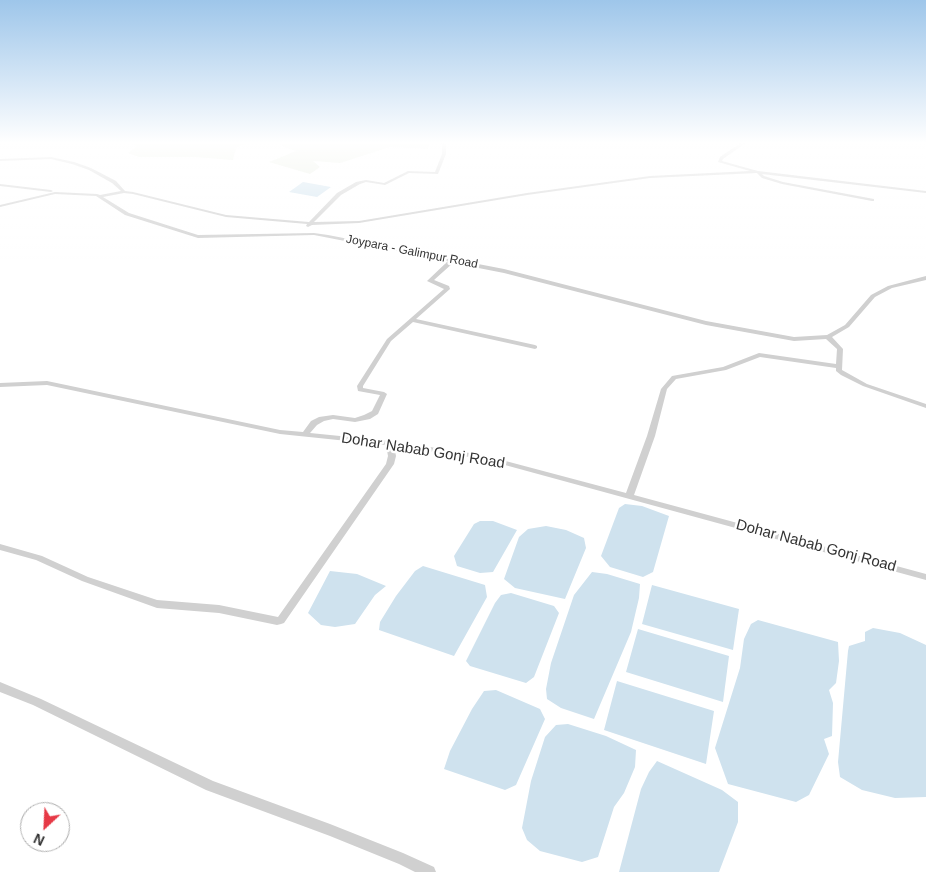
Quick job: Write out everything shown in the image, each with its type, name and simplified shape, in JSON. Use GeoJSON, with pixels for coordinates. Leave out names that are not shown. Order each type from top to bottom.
{"type":"FeatureCollection","features":[{"type":"Feature","properties":{"kind":"street"},"geometry":{"type":"LineString","coordinates":[[115,183],[124,192]]}},
{"type":"Feature","properties":{"kind":"street"},"geometry":{"type":"LineString","coordinates":[[306,234],[309,224],[339,194],[359,183]]}},
{"type":"Feature","properties":{"kind":"street"},"geometry":{"type":"LineString","coordinates":[[0,185],[55,193],[101,196],[124,192],[226,216],[309,224],[359,222],[527,194],[609,183]]}},
{"type":"Feature","properties":{"kind":"street"},"geometry":{"type":"LineString","coordinates":[[785,183],[872,200]]}},
{"type":"Feature","properties":{"kind":"street"},"geometry":{"type":"LineString","coordinates":[[848,183],[926,192]]}},
{"type":"Feature","properties":{"kind":"street"},"geometry":{"type":"LineString","coordinates":[[0,206],[55,193]]}},
{"type":"Feature","properties":{"kind":"street","name":"Joypara - Galimpur Road"},"geometry":{"type":"LineString","coordinates":[[101,196],[117,209],[127,214],[198,237],[306,234],[328,236],[453,260],[552,282],[706,323],[794,339],[828,337]]}},
{"type":"Feature","properties":{"kind":"street"},"geometry":{"type":"LineString","coordinates":[[304,434],[314,422],[322,419],[356,420],[367,418],[375,412],[384,394],[360,390],[360,386],[389,340],[447,289],[447,287],[430,281],[453,260]]}},
{"type":"Feature","properties":{"kind":"street"},"geometry":{"type":"LineString","coordinates":[[926,278],[890,286],[873,296],[848,326],[828,337],[840,349],[839,371],[849,378],[926,406]]}},
{"type":"Feature","properties":{"kind":"street"},"geometry":{"type":"LineString","coordinates":[[412,320],[535,347]]}},
{"type":"Feature","properties":{"kind":"street"},"geometry":{"type":"LineString","coordinates":[[630,496],[651,436],[664,389],[674,377],[724,369],[759,355],[839,366]]}},
{"type":"Feature","properties":{"kind":"street","name":"Dohar Nabab Gonj Road"},"geometry":{"type":"LineString","coordinates":[[0,385],[47,383],[280,432],[390,443],[483,457],[926,577]]}},
{"type":"Feature","properties":{"kind":"street"},"geometry":{"type":"LineString","coordinates":[[0,547],[39,558],[85,580],[157,604],[219,609],[277,621],[281,620],[390,464],[392,456],[390,443]]}},
{"type":"Feature","properties":{"kind":"street"},"geometry":{"type":"LineString","coordinates":[[0,687],[46,706],[210,786],[404,859],[429,872]]}},
{"type":"Feature","properties":{"kind":"water"},"geometry":{"type":"Polygon","coordinates":[[[302,183],[331,187],[317,197],[289,192],[302,183]]]}},
{"type":"Feature","properties":{"kind":"water"},"geometry":{"type":"Polygon","coordinates":[[[625,504],[642,506],[669,516],[653,572],[643,577],[610,567],[601,556],[619,508],[625,504]]]}},
{"type":"Feature","properties":{"kind":"water"},"geometry":{"type":"Polygon","coordinates":[[[480,521],[493,521],[517,530],[493,572],[480,573],[457,566],[454,556],[474,524],[480,521]]]}},
{"type":"Feature","properties":{"kind":"water"},"geometry":{"type":"Polygon","coordinates":[[[546,526],[566,530],[584,538],[586,548],[565,599],[515,588],[504,579],[519,537],[528,529],[546,526]]]}},
{"type":"Feature","properties":{"kind":"water"},"geometry":{"type":"Polygon","coordinates":[[[423,566],[485,585],[487,597],[454,656],[379,630],[380,622],[396,596],[415,571],[423,566]]]}},
{"type":"Feature","properties":{"kind":"water"},"geometry":{"type":"Polygon","coordinates":[[[330,571],[357,574],[386,586],[375,595],[355,624],[335,627],[321,625],[308,613],[330,571]]]}},
{"type":"Feature","properties":{"kind":"water"},"geometry":{"type":"Polygon","coordinates":[[[592,572],[607,574],[640,584],[639,598],[631,632],[594,719],[561,708],[547,699],[546,689],[551,663],[574,595],[592,572]]]}},
{"type":"Feature","properties":{"kind":"water"},"geometry":{"type":"Polygon","coordinates":[[[652,585],[739,609],[733,650],[642,624],[652,585]]]}},
{"type":"Feature","properties":{"kind":"water"},"geometry":{"type":"Polygon","coordinates":[[[511,593],[554,606],[559,613],[534,677],[526,683],[470,666],[466,661],[495,603],[501,595],[511,593]]]}},
{"type":"Feature","properties":{"kind":"water"},"geometry":{"type":"Polygon","coordinates":[[[758,620],[838,642],[839,661],[836,683],[829,690],[833,703],[832,736],[824,739],[829,754],[809,795],[796,802],[728,784],[715,748],[740,668],[744,639],[751,624],[758,620]]]}},
{"type":"Feature","properties":{"kind":"water"},"geometry":{"type":"Polygon","coordinates":[[[873,628],[900,633],[926,645],[926,797],[895,798],[862,790],[840,777],[838,762],[849,646],[865,641],[865,632],[873,628]]]}},
{"type":"Feature","properties":{"kind":"water"},"geometry":{"type":"Polygon","coordinates":[[[638,629],[729,656],[723,702],[626,672],[638,629]]]}},
{"type":"Feature","properties":{"kind":"water"},"geometry":{"type":"Polygon","coordinates":[[[617,681],[714,711],[706,764],[604,730],[617,681]]]}},
{"type":"Feature","properties":{"kind":"water"},"geometry":{"type":"Polygon","coordinates":[[[496,690],[540,709],[545,719],[516,785],[505,790],[444,769],[450,751],[472,709],[484,691],[496,690]]]}},
{"type":"Feature","properties":{"kind":"water"},"geometry":{"type":"Polygon","coordinates":[[[568,724],[606,736],[636,750],[635,767],[624,793],[614,807],[598,857],[582,862],[540,851],[527,840],[522,828],[531,781],[545,737],[556,725],[568,724]]]}},
{"type":"Feature","properties":{"kind":"water"},"geometry":{"type":"Polygon","coordinates":[[[657,761],[722,790],[738,802],[738,822],[719,872],[619,872],[641,789],[657,761]]]}}]}
